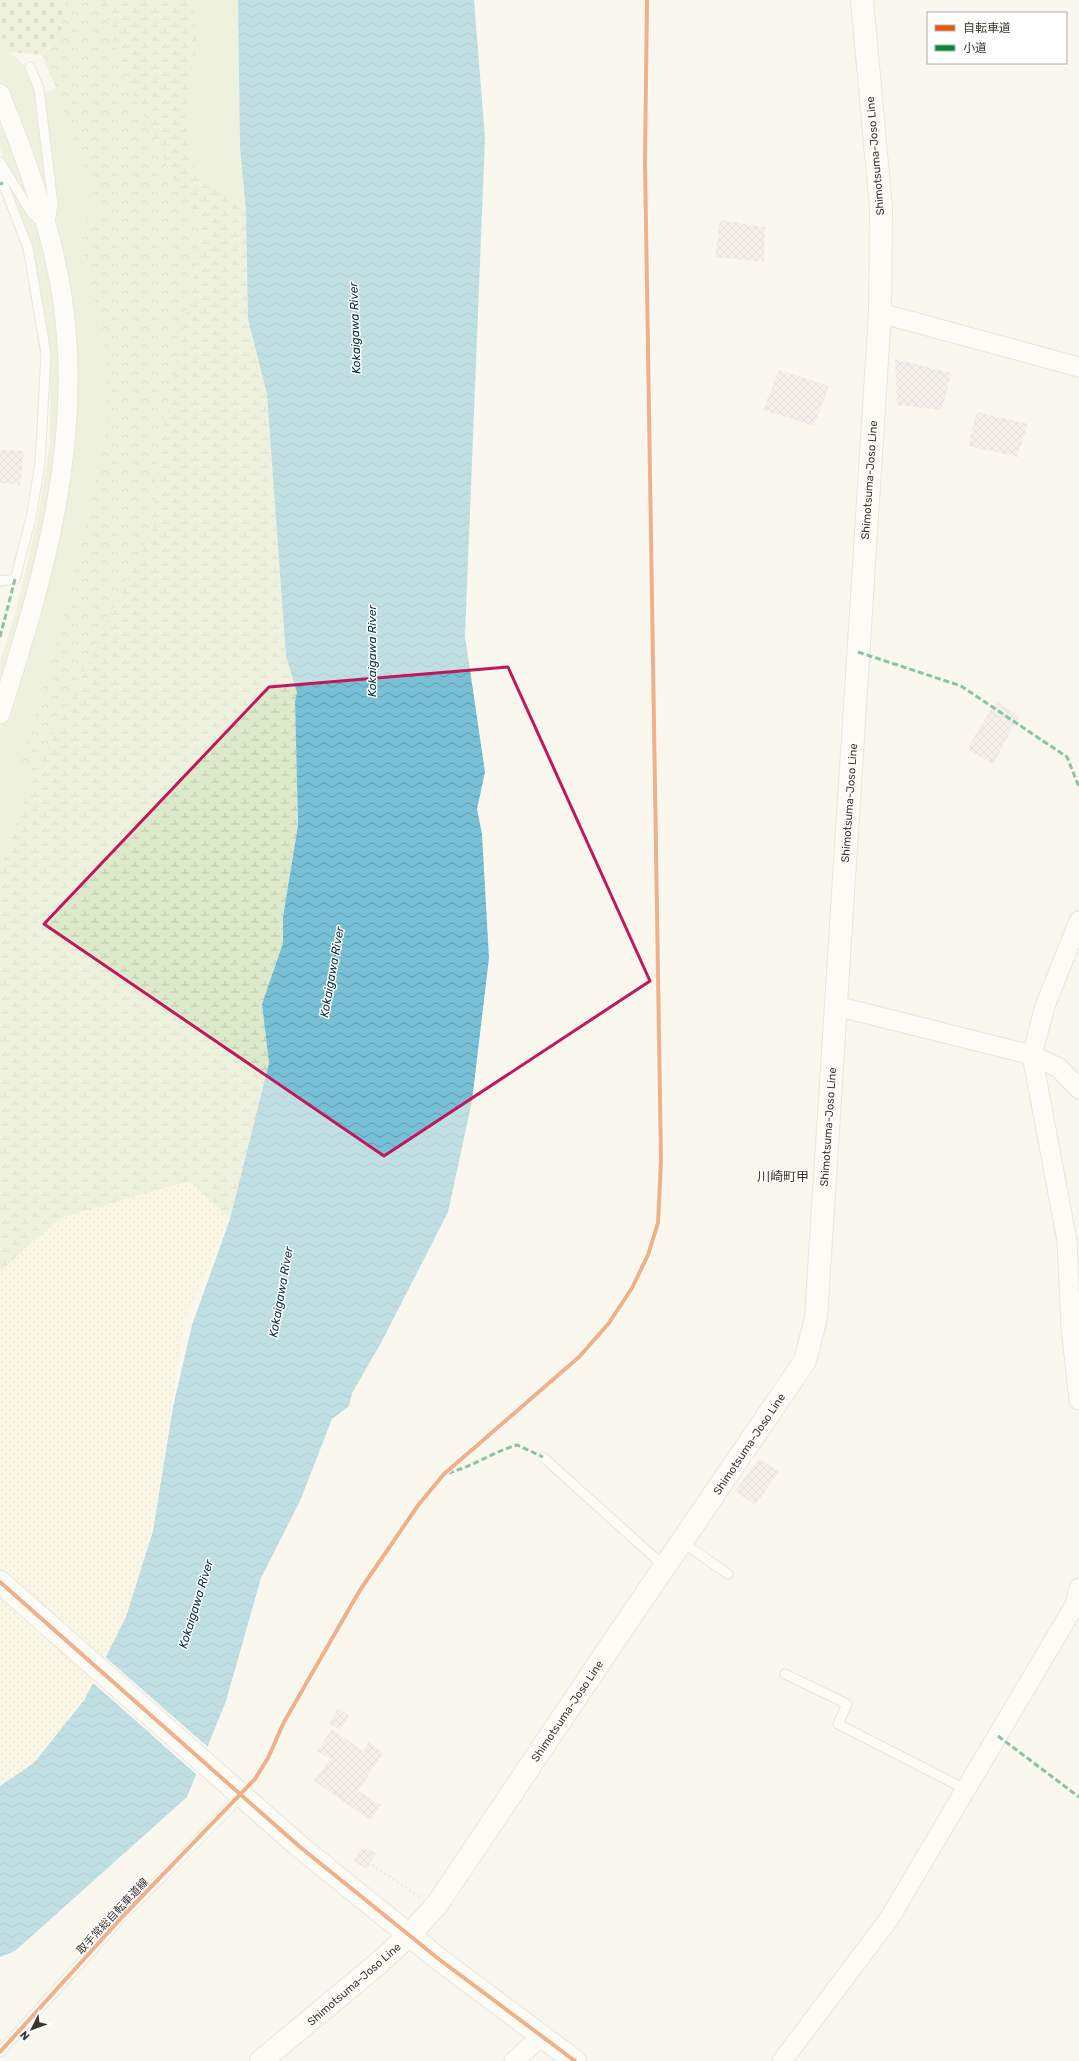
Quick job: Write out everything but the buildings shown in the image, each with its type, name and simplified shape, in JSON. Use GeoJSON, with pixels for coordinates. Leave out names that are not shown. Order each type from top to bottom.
{"type":"FeatureCollection","features":[{"type":"Feature","properties":{"kind":"main road","name":"Shimotsuma-Joso Line"},"geometry":{"type":"LineString","coordinates":[[261,2061],[309,2023],[409,1935],[435,1907],[805,1361],[816,1318],[880,313],[881,208],[862,0]]}},
{"type":"Feature","properties":{"kind":"main road"},"geometry":{"type":"LineString","coordinates":[[0,1582],[234,1790],[312,1856],[409,1935],[575,2061]]}},
{"type":"Feature","properties":{"kind":"street"},"geometry":{"type":"LineString","coordinates":[[0,94],[29,170],[48,231],[62,295],[68,348],[69,398],[65,457],[53,525],[36,595],[0,714]]}},
{"type":"Feature","properties":{"kind":"street"},"geometry":{"type":"LineString","coordinates":[[880,313],[1079,367]]}},
{"type":"Feature","properties":{"kind":"street"},"geometry":{"type":"LineString","coordinates":[[1079,920],[1045,1006],[1032,1055],[1067,1242],[1071,1328],[1079,1400]]}},
{"type":"Feature","properties":{"kind":"street"},"geometry":{"type":"LineString","coordinates":[[836,1006],[1032,1055],[1059,1068],[1079,1089]]}},
{"type":"Feature","properties":{"kind":"street"},"geometry":{"type":"LineString","coordinates":[[782,2061],[889,1919],[967,1790],[1078,1598]]}},
{"type":"Feature","properties":{"kind":"street"},"geometry":{"type":"LineString","coordinates":[[514,2061],[542,2036]]}},
{"type":"Feature","properties":{"kind":"lane"},"geometry":{"type":"LineString","coordinates":[[30,67],[39,89],[52,204],[48,231]]}},
{"type":"Feature","properties":{"kind":"lane"},"geometry":{"type":"LineString","coordinates":[[0,162],[31,212],[48,231]]}},
{"type":"Feature","properties":{"kind":"lane"},"geometry":{"type":"LineString","coordinates":[[0,170],[3,183],[28,248],[46,354],[40,463],[31,518],[15,579],[0,581]]}},
{"type":"Feature","properties":{"kind":"lane"},"geometry":{"type":"LineString","coordinates":[[543,1458],[665,1567]]}},
{"type":"Feature","properties":{"kind":"lane"},"geometry":{"type":"LineString","coordinates":[[682,1542],[728,1574]]}},
{"type":"Feature","properties":{"kind":"lane"},"geometry":{"type":"LineString","coordinates":[[785,1674],[847,1704],[838,1724],[967,1790]]}},
{"type":"Feature","properties":{"kind":"lane","name":"取手常総自転車道線"},"geometry":{"type":"LineString","coordinates":[[0,2052],[234,1790]]}},
{"type":"Feature","properties":{"kind":"path"},"geometry":{"type":"LineString","coordinates":[[372,1865],[435,1907]]}},
{"type":"Feature","properties":{"kind":"highlighted area"},"geometry":{"type":"Polygon","coordinates":[[[508,667],[650,981],[384,1156],[44,924],[269,687],[508,667]]]}},
{"type":"Feature","properties":{"kind":"green space"},"geometry":{"type":"Polygon","coordinates":[[[0,0],[64,0],[66,4],[61,30],[42,55],[9,52],[0,32],[0,0]]]}},
{"type":"Feature","properties":{"kind":"green space"},"geometry":{"type":"Polygon","coordinates":[[[65,0],[100,0],[129,83],[176,184],[202,226],[195,271],[160,442],[152,528],[33,777],[17,775],[57,640],[88,517],[107,427],[105,346],[84,256],[81,223],[101,214],[56,88],[42,55],[50,47],[66,4],[65,0]]]}},
{"type":"Feature","properties":{"kind":"green space"},"geometry":{"type":"Polygon","coordinates":[[[100,0],[193,0],[197,43],[185,119],[195,171],[246,211],[248,319],[267,394],[286,656],[297,693],[295,701],[298,825],[283,917],[283,943],[262,1004],[269,1063],[230,1219],[190,1181],[144,1195],[33,1241],[0,1272],[0,869],[33,777],[152,528],[160,442],[195,271],[202,226],[176,184],[129,83],[100,0]]]}},
{"type":"Feature","properties":{"kind":"green space"},"geometry":{"type":"Polygon","coordinates":[[[193,0],[238,0],[240,147],[246,211],[195,171],[185,119],[197,43],[193,0]]]}},
{"type":"Feature","properties":{"kind":"green space"},"geometry":{"type":"Polygon","coordinates":[[[0,32],[9,52],[26,66],[35,91],[49,201],[0,83],[0,32]]]}},
{"type":"Feature","properties":{"kind":"green space"},"geometry":{"type":"Polygon","coordinates":[[[56,88],[101,214],[84,256],[105,346],[107,427],[88,517],[57,640],[17,775],[33,777],[0,869],[0,727],[33,626],[73,435],[56,233],[56,197],[44,93],[56,88]]]}},
{"type":"Feature","properties":{"kind":"green space"},"geometry":{"type":"Polygon","coordinates":[[[0,110],[31,204],[4,159],[0,148],[0,110]]]}},
{"type":"Feature","properties":{"kind":"green space"},"geometry":{"type":"Polygon","coordinates":[[[4,175],[42,228],[50,264],[63,389],[48,523],[0,701],[0,662],[15,614],[38,518],[50,443],[50,378],[47,325],[31,243],[4,175]]]}},
{"type":"Feature","properties":{"kind":"sand"},"geometry":{"type":"Polygon","coordinates":[[[190,1181],[230,1219],[184,1322],[153,1531],[126,1617],[85,1699],[34,1763],[0,1786],[0,1272],[62,1217],[190,1181]]]}},
{"type":"Feature","properties":{"kind":"water","name":"Kokaigawa River"},"geometry":{"type":"Polygon","coordinates":[[[238,0],[474,0],[485,138],[465,636],[485,772],[477,809],[482,834],[489,958],[472,1101],[448,1212],[381,1343],[352,1393],[349,1406],[332,1419],[300,1501],[261,1578],[226,1701],[187,1797],[15,1951],[0,1957],[0,1786],[34,1763],[85,1699],[126,1617],[153,1531],[173,1407],[192,1325],[230,1219],[269,1063],[262,1004],[283,943],[283,917],[298,825],[295,701],[297,693],[286,656],[267,394],[248,319],[246,211],[240,147],[238,0]]]}},
{"type":"Feature","properties":{"kind":"pier"},"geometry":{"type":"Polygon","coordinates":[[[104,1656],[209,1748],[198,1776],[91,1681],[104,1656]]]}},
{"type":"Feature","properties":{"kind":"marked path"},"geometry":{"type":"LineString","coordinates":[[0,637],[15,579]]}},
{"type":"Feature","properties":{"kind":"marked path"},"geometry":{"type":"LineString","coordinates":[[858,652],[961,686],[1067,757],[1079,787]]}},
{"type":"Feature","properties":{"kind":"marked path"},"geometry":{"type":"LineString","coordinates":[[448,1473],[466,1467],[499,1451],[517,1445],[543,1457]]}},
{"type":"Feature","properties":{"kind":"marked path"},"geometry":{"type":"LineString","coordinates":[[998,1736],[1079,1797]]}},
{"type":"Feature","properties":{"kind":"cycle path"},"geometry":{"type":"LineString","coordinates":[[0,2052],[123,1916],[255,1779],[268,1758],[284,1722],[360,1590],[419,1504],[444,1474],[579,1357],[609,1323],[632,1288],[648,1255],[658,1223],[661,1161],[645,162],[647,0]]}},
{"type":"Feature","properties":{"kind":"cycle path"},"geometry":{"type":"LineString","coordinates":[[0,1582],[300,1847],[440,1960],[575,2061]]}},
{"type":"Feature","properties":{"kind":"district","name":"川崎町甲"},"geometry":{"type":"Point","coordinates":[783,1176]}}]}
